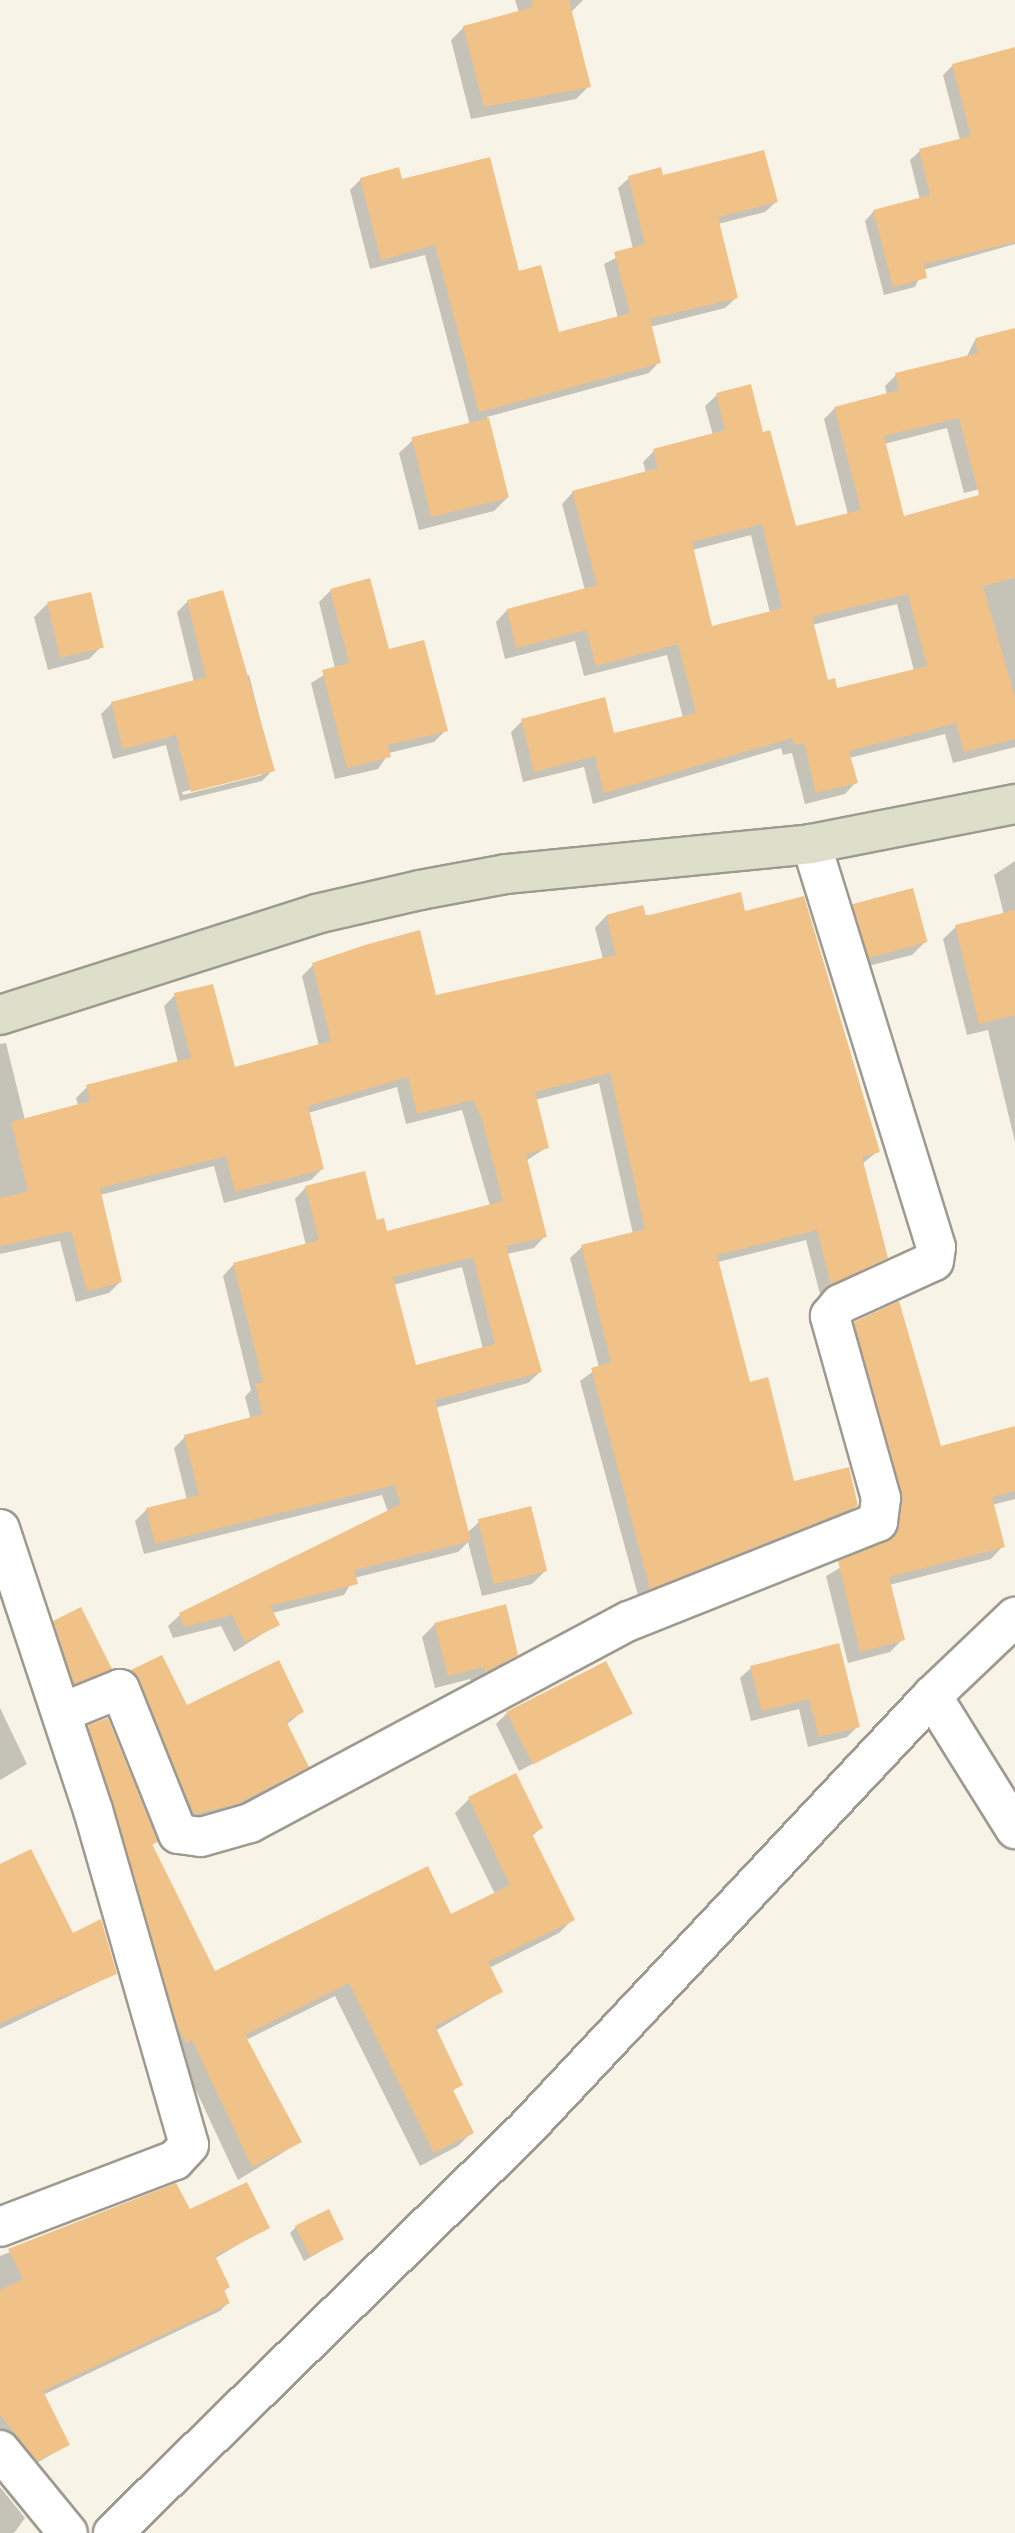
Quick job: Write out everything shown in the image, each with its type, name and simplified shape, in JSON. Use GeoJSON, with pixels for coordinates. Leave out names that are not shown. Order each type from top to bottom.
{"type":"FeatureCollection","features":[{"type":"Feature","properties":{"kind":"main road"},"geometry":{"type":"LineString","coordinates":[[0,1015],[316,914],[420,890],[506,874],[811,844],[1015,804]]}},
{"type":"Feature","properties":{"kind":"street"},"geometry":{"type":"LineString","coordinates":[[63,1712],[120,1689],[178,1833],[201,1837],[250,1823],[629,1621],[878,1522],[881,1498],[830,1316],[840,1304],[934,1261],[936,1247],[811,844]]}},
{"type":"Feature","properties":{"kind":"street"},"geometry":{"type":"LineString","coordinates":[[0,2227],[175,2160],[188,2146],[63,1712],[4,1554]]}},
{"type":"Feature","properties":{"kind":"street"},"geometry":{"type":"LineString","coordinates":[[113,2533],[525,2130],[939,1707],[1015,1617]]}},
{"type":"Feature","properties":{"kind":"street"},"geometry":{"type":"LineString","coordinates":[[939,1707],[1015,1829]]}},
{"type":"Feature","properties":{"kind":"street"},"geometry":{"type":"LineString","coordinates":[[0,2450],[68,2533]]}},
{"type":"Feature","properties":{"kind":"building"},"geometry":{"type":"Polygon","coordinates":[[[531,0],[569,0],[591,87],[484,107],[463,26],[533,7],[531,0]]]}},
{"type":"Feature","properties":{"kind":"building"},"geometry":{"type":"Polygon","coordinates":[[[1015,47],[1015,242],[924,264],[927,278],[893,287],[873,210],[930,195],[919,149],[971,136],[952,64],[1015,47]]]}},
{"type":"Feature","properties":{"kind":"building"},"geometry":{"type":"Polygon","coordinates":[[[764,150],[778,202],[718,217],[738,298],[650,319],[661,363],[479,412],[435,245],[381,260],[360,178],[399,167],[402,179],[490,157],[519,271],[541,265],[559,332],[630,313],[614,252],[645,244],[628,176],[661,167],[663,175],[764,150]]]}},
{"type":"Feature","properties":{"kind":"building"},"geometry":{"type":"Polygon","coordinates":[[[1015,328],[1015,578],[983,586],[1015,697],[1015,739],[964,752],[956,723],[849,751],[858,783],[816,793],[804,743],[794,745],[792,738],[604,793],[595,756],[534,772],[521,719],[605,697],[614,733],[696,713],[678,644],[596,666],[586,630],[516,648],[507,609],[597,585],[572,491],[658,468],[653,449],[725,430],[716,393],[751,384],[763,432],[770,430],[796,526],[861,510],[834,407],[899,390],[895,373],[978,353],[975,338],[1015,328]],[[959,418],[884,436],[904,516],[979,495],[959,418]],[[762,524],[692,542],[712,626],[782,608],[762,524]],[[908,594],[812,617],[828,680],[835,678],[837,688],[927,666],[908,594]]]}},
{"type":"Feature","properties":{"kind":"building"},"geometry":{"type":"Polygon","coordinates":[[[489,418],[509,498],[431,517],[411,437],[489,418]]]}},
{"type":"Feature","properties":{"kind":"building"},"geometry":{"type":"Polygon","coordinates":[[[370,578],[389,649],[424,640],[448,731],[388,745],[391,757],[347,768],[322,670],[349,663],[330,589],[370,578]]]}},
{"type":"Feature","properties":{"kind":"building"},"geometry":{"type":"Polygon","coordinates":[[[223,590],[275,771],[191,792],[176,735],[123,749],[111,702],[206,677],[187,600],[223,590]]]}},
{"type":"Feature","properties":{"kind":"building"},"geometry":{"type":"Polygon","coordinates":[[[91,592],[104,648],[60,658],[47,602],[91,592]]]}},
{"type":"Feature","properties":{"kind":"building"},"geometry":{"type":"Polygon","coordinates":[[[913,888],[927,942],[867,958],[852,904],[913,888]]]}},
{"type":"Feature","properties":{"kind":"building"},"geometry":{"type":"Polygon","coordinates":[[[741,892],[745,911],[804,896],[880,1152],[862,1157],[888,1258],[831,1284],[817,1230],[717,1255],[750,1382],[768,1377],[794,1481],[849,1467],[858,1506],[650,1589],[591,1368],[611,1362],[581,1245],[645,1229],[610,1073],[535,1092],[549,1148],[526,1154],[547,1237],[506,1246],[542,1372],[435,1400],[471,1541],[354,1570],[358,1584],[270,1606],[280,1625],[245,1642],[232,1615],[184,1627],[179,1613],[401,1504],[394,1485],[155,1544],[146,1508],[199,1495],[184,1435],[263,1414],[255,1384],[263,1382],[233,1263],[319,1240],[305,1186],[365,1171],[377,1220],[384,1218],[387,1231],[503,1201],[482,1120],[473,1100],[417,1114],[408,1077],[308,1106],[324,1169],[235,1192],[226,1156],[100,1188],[122,1282],[87,1291],[71,1231],[0,1246],[0,1198],[28,1191],[11,1122],[90,1101],[86,1085],[191,1058],[174,993],[213,984],[235,1067],[331,1041],[312,963],[420,930],[436,995],[616,955],[606,915],[643,905],[646,916],[741,892]],[[473,1257],[393,1277],[416,1365],[495,1344],[473,1257]]]}},
{"type":"Feature","properties":{"kind":"building"},"geometry":{"type":"Polygon","coordinates":[[[1015,910],[1015,1015],[979,1024],[955,925],[1015,910]]]}},
{"type":"Feature","properties":{"kind":"building"},"geometry":{"type":"Polygon","coordinates":[[[899,1301],[941,1446],[1015,1426],[1015,1491],[992,1497],[1005,1547],[889,1577],[905,1640],[860,1652],[838,1561],[895,1536],[903,1500],[854,1322],[899,1301]]]}},
{"type":"Feature","properties":{"kind":"building"},"geometry":{"type":"Polygon","coordinates":[[[531,1506],[547,1571],[494,1584],[478,1519],[531,1506]]]}},
{"type":"Feature","properties":{"kind":"building"},"geometry":{"type":"Polygon","coordinates":[[[506,1604],[518,1655],[486,1672],[484,1667],[448,1676],[434,1623],[506,1604]]]}},
{"type":"Feature","properties":{"kind":"building"},"geometry":{"type":"Polygon","coordinates":[[[81,1607],[112,1669],[74,1684],[53,1621],[81,1607]]]}},
{"type":"Feature","properties":{"kind":"building"},"geometry":{"type":"Polygon","coordinates":[[[839,1643],[860,1727],[819,1737],[809,1699],[762,1711],[750,1666],[839,1643]]]}},
{"type":"Feature","properties":{"kind":"building"},"geometry":{"type":"Polygon","coordinates":[[[162,1655],[187,1705],[279,1660],[304,1712],[286,1721],[309,1767],[237,1804],[194,1814],[131,1670],[162,1655]]]}},
{"type":"Feature","properties":{"kind":"building"},"geometry":{"type":"Polygon","coordinates":[[[606,1661],[633,1714],[533,1764],[506,1712],[606,1661]]]}},
{"type":"Feature","properties":{"kind":"building"},"geometry":{"type":"Polygon","coordinates":[[[108,1718],[158,1842],[152,1844],[215,1971],[428,1866],[451,1914],[510,1885],[468,1797],[516,1773],[543,1828],[532,1834],[575,1920],[488,1962],[503,1992],[435,2026],[463,2085],[453,2090],[474,2133],[434,2153],[349,1983],[245,2035],[302,2142],[252,2167],[192,2040],[186,2043],[177,2024],[88,1725],[108,1718]]]}},
{"type":"Feature","properties":{"kind":"building"},"geometry":{"type":"Polygon","coordinates":[[[31,1849],[73,1933],[101,1919],[117,1974],[0,2023],[0,1864],[31,1849]]]}},
{"type":"Feature","properties":{"kind":"building"},"geometry":{"type":"Polygon","coordinates":[[[247,2182],[270,2228],[215,2256],[230,2287],[224,2290],[230,2303],[43,2391],[70,2445],[37,2461],[0,2415],[0,2290],[23,2279],[8,2249],[176,2183],[190,2209],[247,2182]]]}},
{"type":"Feature","properties":{"kind":"building"},"geometry":{"type":"Polygon","coordinates":[[[329,2209],[344,2240],[310,2256],[295,2226],[329,2209]]]}}]}
